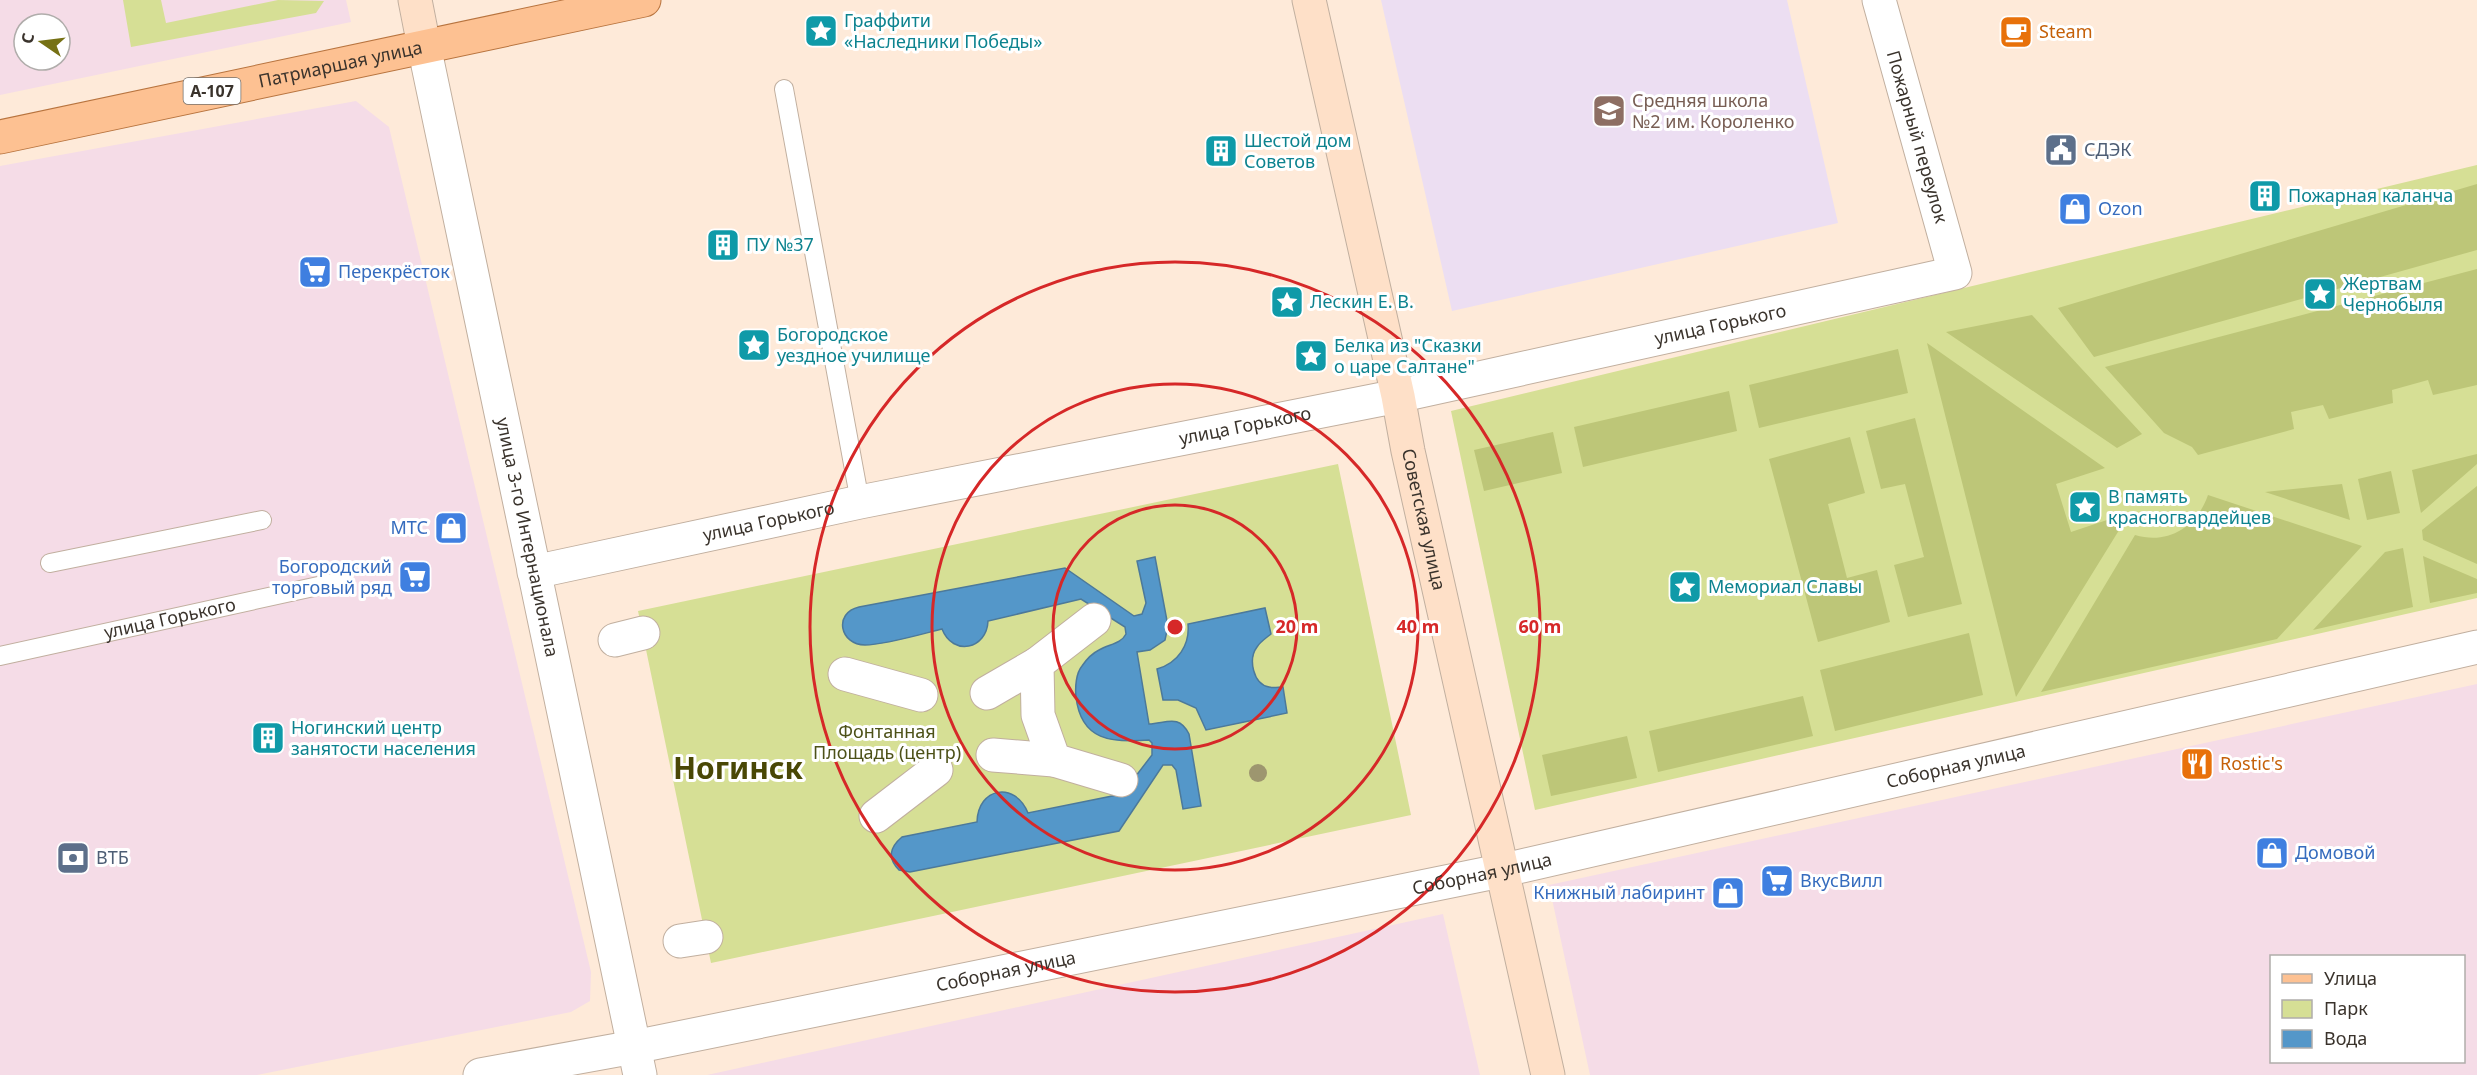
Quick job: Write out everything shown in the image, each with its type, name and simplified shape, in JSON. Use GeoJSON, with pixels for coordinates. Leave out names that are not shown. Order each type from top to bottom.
{"type":"FeatureCollection","features":[{"type":"Feature","properties":{"kind":"main road","name":"Патриаршая улица"},"geometry":{"type":"LineString","coordinates":[[0,137],[424,46],[601,5],[644,0]]}},
{"type":"Feature","properties":{"kind":"street","name":"улица 3-го Интернационала"},"geometry":{"type":"LineString","coordinates":[[415,0],[637,1061]]}},
{"type":"Feature","properties":{"kind":"street","name":"Советская улица"},"geometry":{"type":"LineString","coordinates":[[1309,0],[1398,396],[1500,871],[1548,1075]]}},
{"type":"Feature","properties":{"kind":"street","name":"Пожарный переулок"},"geometry":{"type":"LineString","coordinates":[[1878,0],[1955,273]]}},
{"type":"Feature","properties":{"kind":"street","name":"улица Горького"},"geometry":{"type":"LineString","coordinates":[[534,572],[860,502],[1398,396],[1955,273]]}},
{"type":"Feature","properties":{"kind":"street"},"geometry":{"type":"LineString","coordinates":[[987,693],[1037,664],[1094,620]]}},
{"type":"Feature","properties":{"kind":"street","name":"Соборная улица"},"geometry":{"type":"LineString","coordinates":[[480,1075],[637,1061],[1500,871],[2477,648]]}},
{"type":"Feature","properties":{"kind":"street"},"geometry":{"type":"LineString","coordinates":[[1037,664],[1038,715],[1054,760]]}},
{"type":"Feature","properties":{"kind":"street"},"geometry":{"type":"LineString","coordinates":[[845,674],[921,695]]}},
{"type":"Feature","properties":{"kind":"street"},"geometry":{"type":"LineString","coordinates":[[993,755],[1054,760],[1121,780]]}},
{"type":"Feature","properties":{"kind":"street"},"geometry":{"type":"LineString","coordinates":[[876,816],[936,770]]}},
{"type":"Feature","properties":{"kind":"lane"},"geometry":{"type":"LineString","coordinates":[[784,89],[860,502]]}},
{"type":"Feature","properties":{"kind":"lane"},"geometry":{"type":"LineString","coordinates":[[50,563],[262,520]]}},
{"type":"Feature","properties":{"kind":"lane","name":"улица Горького"},"geometry":{"type":"LineString","coordinates":[[0,656],[341,581]]}},
{"type":"Feature","properties":{"kind":"shaded area"},"geometry":{"type":"Polygon","coordinates":[[[0,0],[346,0],[351,22],[0,95],[0,0]]]}},
{"type":"Feature","properties":{"kind":"shaded area","name":"Средняя школа №2 им. Короленко"},"geometry":{"type":"Polygon","coordinates":[[[1381,0],[1787,0],[1838,223],[1452,311],[1381,0]]]}},
{"type":"Feature","properties":{"kind":"shaded area"},"geometry":{"type":"Polygon","coordinates":[[[356,101],[389,127],[591,972],[590,1001],[571,1012],[257,1075],[0,1075],[0,166],[356,101]]]}},
{"type":"Feature","properties":{"kind":"shaded area"},"geometry":{"type":"Polygon","coordinates":[[[2477,684],[2477,1075],[1590,1075],[1549,885],[2477,684]]]}},
{"type":"Feature","properties":{"kind":"shaded area"},"geometry":{"type":"Polygon","coordinates":[[[1443,914],[1480,1075],[707,1075],[1443,914]]]}},
{"type":"Feature","properties":{"kind":"green space"},"geometry":{"type":"Polygon","coordinates":[[[123,0],[161,0],[166,23],[278,0],[324,1],[316,13],[131,47],[123,0]]]}},
{"type":"Feature","properties":{"kind":"green space"},"geometry":{"type":"Polygon","coordinates":[[[2477,165],[2477,598],[1535,810],[1451,411],[2477,165]]]}},
{"type":"Feature","properties":{"kind":"green space"},"geometry":{"type":"Polygon","coordinates":[[[2477,184],[2477,250],[2094,357],[2058,308],[2477,184]]]}},
{"type":"Feature","properties":{"kind":"green space"},"geometry":{"type":"Polygon","coordinates":[[[2477,269],[2477,385],[2433,395],[2428,380],[2392,390],[2393,403],[2329,419],[2323,405],[2291,412],[2294,429],[2198,455],[2192,447],[2164,433],[2105,367],[2477,269]]]}},
{"type":"Feature","properties":{"kind":"green space"},"geometry":{"type":"Polygon","coordinates":[[[2032,315],[2142,434],[2117,448],[1946,332],[2032,315]]]}},
{"type":"Feature","properties":{"kind":"green space"},"geometry":{"type":"Polygon","coordinates":[[[1927,343],[2105,468],[2056,484],[2071,532],[2113,518],[2121,527],[2016,697],[1927,343]]]}},
{"type":"Feature","properties":{"kind":"green space"},"geometry":{"type":"Polygon","coordinates":[[[1898,349],[1908,393],[1759,428],[1749,385],[1898,349]]]}},
{"type":"Feature","properties":{"kind":"green space"},"geometry":{"type":"Polygon","coordinates":[[[1729,391],[1737,431],[1583,467],[1574,427],[1729,391]]]}},
{"type":"Feature","properties":{"kind":"green space"},"geometry":{"type":"Polygon","coordinates":[[[1915,418],[1962,604],[1908,617],[1894,565],[1924,557],[1905,484],[1881,489],[1866,431],[1915,418]]]}},
{"type":"Feature","properties":{"kind":"green space"},"geometry":{"type":"Polygon","coordinates":[[[1553,432],[1562,473],[1484,491],[1474,450],[1553,432]]]}},
{"type":"Feature","properties":{"kind":"green space"},"geometry":{"type":"Polygon","coordinates":[[[1850,437],[1865,493],[1828,504],[1847,578],[1877,570],[1890,622],[1818,642],[1769,459],[1850,437]]]}},
{"type":"Feature","properties":{"kind":"green space"},"geometry":{"type":"Polygon","coordinates":[[[2477,454],[2477,464],[2421,513],[2412,470],[2477,454]]]}},
{"type":"Feature","properties":{"kind":"green space","name":"Фонтанная Площадь (центр)"},"geometry":{"type":"Polygon","coordinates":[[[1338,464],[1411,815],[711,963],[638,611],[1338,464]]]}},
{"type":"Feature","properties":{"kind":"green space"},"geometry":{"type":"Polygon","coordinates":[[[2391,471],[2400,513],[2367,520],[2358,479],[2391,471]]]}},
{"type":"Feature","properties":{"kind":"green space"},"geometry":{"type":"Polygon","coordinates":[[[2342,484],[2350,520],[2265,492],[2342,484]]]}},
{"type":"Feature","properties":{"kind":"green space"},"geometry":{"type":"Polygon","coordinates":[[[2477,486],[2477,564],[2423,540],[2422,530],[2477,486]]]}},
{"type":"Feature","properties":{"kind":"green space"},"geometry":{"type":"Polygon","coordinates":[[[2208,495],[2362,546],[2277,639],[2041,692],[2135,535],[2159,537],[2180,531],[2197,516],[2208,495]]]}},
{"type":"Feature","properties":{"kind":"green space"},"geometry":{"type":"Polygon","coordinates":[[[2403,548],[2413,607],[2313,630],[2385,552],[2403,548]]]}},
{"type":"Feature","properties":{"kind":"green space"},"geometry":{"type":"Polygon","coordinates":[[[2423,556],[2477,579],[2477,593],[2430,603],[2423,556]]]}},
{"type":"Feature","properties":{"kind":"green space"},"geometry":{"type":"Polygon","coordinates":[[[1969,633],[1983,695],[1835,731],[1820,670],[1969,633]]]}},
{"type":"Feature","properties":{"kind":"green space"},"geometry":{"type":"Polygon","coordinates":[[[1803,696],[1813,736],[1658,772],[1649,731],[1803,696]]]}},
{"type":"Feature","properties":{"kind":"green space"},"geometry":{"type":"Polygon","coordinates":[[[1627,736],[1637,778],[1551,796],[1542,755],[1627,736]]]}},
{"type":"Feature","properties":{"kind":"water"},"geometry":{"type":"Polygon","coordinates":[[[1155,557],[1168,626],[1165,640],[1150,650],[1137,652],[1149,724],[1177,722],[1189,734],[1201,806],[1183,809],[1176,770],[1172,765],[1163,765],[1119,831],[910,872],[899,870],[895,866],[892,853],[902,837],[977,822],[979,810],[984,801],[990,795],[998,792],[1015,796],[1028,813],[1122,794],[1152,755],[1152,743],[1149,740],[1123,741],[1100,736],[1084,723],[1076,697],[1078,672],[1094,653],[1118,642],[1126,634],[1125,627],[1081,599],[988,621],[982,638],[969,646],[954,644],[942,629],[882,643],[856,644],[845,635],[843,622],[845,615],[859,607],[1065,568],[1134,616],[1142,614],[1146,603],[1137,561],[1155,557]]]}},
{"type":"Feature","properties":{"kind":"water"},"geometry":{"type":"Polygon","coordinates":[[[1265,608],[1271,634],[1260,643],[1254,652],[1254,670],[1259,681],[1264,685],[1283,687],[1287,713],[1206,730],[1196,708],[1178,700],[1163,700],[1157,669],[1177,658],[1185,646],[1188,624],[1265,608]]]}},
{"type":"Feature","properties":{"kind":"place","name":"Граффити «Наследники Победы»"},"geometry":{"type":"Point","coordinates":[821,31]}},
{"type":"Feature","properties":{"kind":"place","name":"Steam"},"geometry":{"type":"Point","coordinates":[2016,32]}},
{"type":"Feature","properties":{"kind":"place","name":"Средняя школа №2 им. Короленко"},"geometry":{"type":"Point","coordinates":[1609,111]}},
{"type":"Feature","properties":{"kind":"place","name":"СДЭК"},"geometry":{"type":"Point","coordinates":[2061,150]}},
{"type":"Feature","properties":{"kind":"place","name":"Шестой дом Советов"},"geometry":{"type":"Point","coordinates":[1221,151]}},
{"type":"Feature","properties":{"kind":"place","name":"Пожарная каланча"},"geometry":{"type":"Point","coordinates":[2265,196]}},
{"type":"Feature","properties":{"kind":"place","name":"Ozon"},"geometry":{"type":"Point","coordinates":[2075,209]}},
{"type":"Feature","properties":{"kind":"place","name":"ПУ №37"},"geometry":{"type":"Point","coordinates":[723,245]}},
{"type":"Feature","properties":{"kind":"place","name":"Перекрёсток"},"geometry":{"type":"Point","coordinates":[315,272]}},
{"type":"Feature","properties":{"kind":"place","name":"Жертвам Чернобыля"},"geometry":{"type":"Point","coordinates":[2320,294]}},
{"type":"Feature","properties":{"kind":"place","name":"Лескин Е. В."},"geometry":{"type":"Point","coordinates":[1287,302]}},
{"type":"Feature","properties":{"kind":"place","name":"Богородское уездное училище"},"geometry":{"type":"Point","coordinates":[754,345]}},
{"type":"Feature","properties":{"kind":"place","name":"Белка из \"Сказки о царе Салтане\""},"geometry":{"type":"Point","coordinates":[1311,356]}},
{"type":"Feature","properties":{"kind":"place","name":"В память красногвардейцев"},"geometry":{"type":"Point","coordinates":[2085,507]}},
{"type":"Feature","properties":{"kind":"place","name":"МТС"},"geometry":{"type":"Point","coordinates":[451,528]}},
{"type":"Feature","properties":{"kind":"place","name":"Богородский торговый ряд"},"geometry":{"type":"Point","coordinates":[415,577]}},
{"type":"Feature","properties":{"kind":"place","name":"Мемориал Славы"},"geometry":{"type":"Point","coordinates":[1685,587]}},
{"type":"Feature","properties":{"kind":"place","name":"Ногинский центр занятости населения"},"geometry":{"type":"Point","coordinates":[268,738]}},
{"type":"Feature","properties":{"kind":"place","name":"Rostic's"},"geometry":{"type":"Point","coordinates":[2197,764]}},
{"type":"Feature","properties":{"kind":"place","name":"Домовой"},"geometry":{"type":"Point","coordinates":[2272,853]}},
{"type":"Feature","properties":{"kind":"place","name":"ВТБ"},"geometry":{"type":"Point","coordinates":[73,858]}},
{"type":"Feature","properties":{"kind":"place","name":"ВкусВилл"},"geometry":{"type":"Point","coordinates":[1777,881]}},
{"type":"Feature","properties":{"kind":"place","name":"Книжный лабиринт"},"geometry":{"type":"Point","coordinates":[1728,893]}},
{"type":"Feature","properties":{"kind":"district","name":"Ногинск"},"geometry":{"type":"Point","coordinates":[738,769]}}]}
